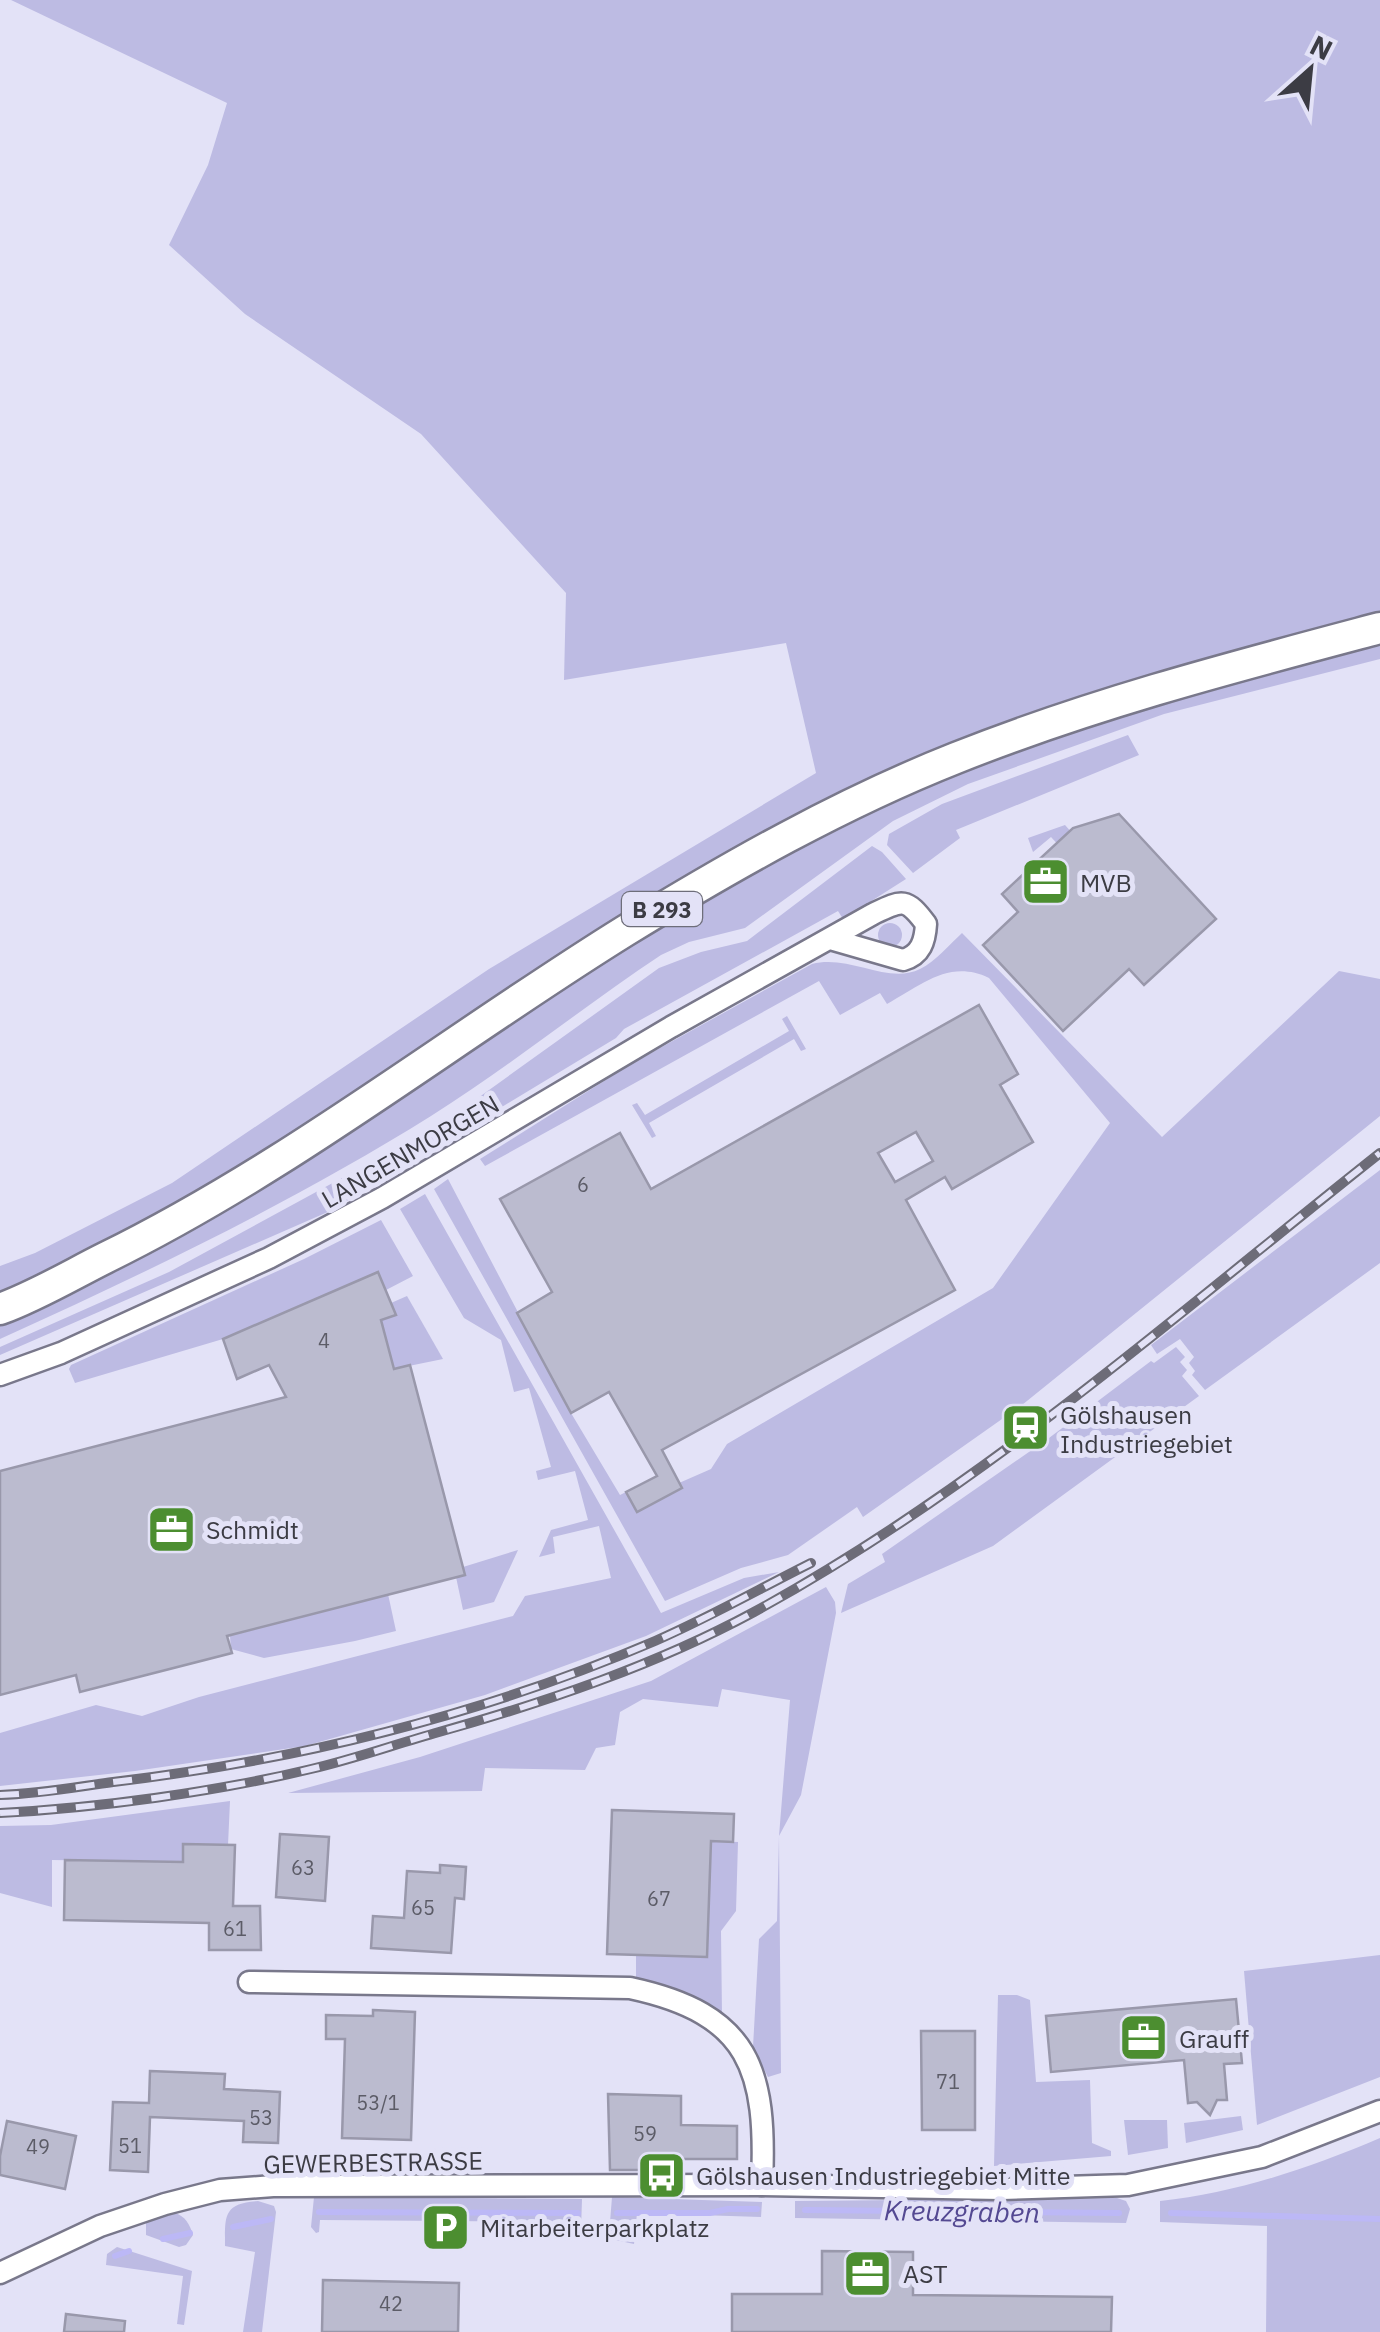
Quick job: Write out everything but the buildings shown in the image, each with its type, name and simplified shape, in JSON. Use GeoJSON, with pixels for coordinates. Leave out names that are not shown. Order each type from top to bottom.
{"type":"FeatureCollection","features":[{"type":"Feature","properties":{"kind":"main road","name":"B 293"},"geometry":{"type":"LineString","coordinates":[[0,1309],[166,1228],[225,1193],[359,1110],[624,932],[759,852],[838,811],[954,759],[1074,714],[1380,628]]}},
{"type":"Feature","properties":{"kind":"street","name":"LANGENMORGEN"},"geometry":{"type":"LineString","coordinates":[[0,1375],[61,1353],[234,1274],[382,1198],[671,1027],[830,939]]}},
{"type":"Feature","properties":{"kind":"street"},"geometry":{"type":"LineString","coordinates":[[249,1982],[613,1987],[668,1996],[697,2008],[729,2032],[748,2059],[759,2091],[764,2128],[762,2184]]}},
{"type":"Feature","properties":{"kind":"street","name":"GEWERBESTRASSE"},"geometry":{"type":"LineString","coordinates":[[0,2273],[100,2226],[220,2190],[288,2186],[762,2184],[1002,2189],[1149,2184],[1262,2158],[1380,2110]]}},
{"type":"Feature","properties":{"kind":"shaded area"},"geometry":{"type":"Polygon","coordinates":[[[11,0],[1380,0],[1380,615],[970,739],[108,1245],[0,1297],[0,1266],[35,1253],[172,1183],[489,969],[816,773],[786,643],[564,680],[566,593],[421,434],[245,314],[169,245],[208,165],[227,103],[11,0]]]}},
{"type":"Feature","properties":{"kind":"shaded area"},"geometry":{"type":"Polygon","coordinates":[[[1380,644],[1380,659],[1164,714],[968,784],[893,821],[745,928],[689,942],[661,955],[460,1097],[379,1148],[219,1235],[0,1339],[0,1322],[122,1266],[240,1201],[673,917],[829,831],[989,759],[1098,720],[1210,686],[1380,644]]]}},
{"type":"Feature","properties":{"kind":"shaded area"},"geometry":{"type":"Polygon","coordinates":[[[1128,735],[1139,755],[956,830],[960,838],[913,873],[887,845],[889,834],[942,804],[1128,735]]]}},
{"type":"Feature","properties":{"kind":"shaded area"},"geometry":{"type":"Polygon","coordinates":[[[1065,825],[1088,851],[1075,863],[1051,837],[1033,852],[1028,838],[1065,825]]]}},
{"type":"Feature","properties":{"kind":"shaded area"},"geometry":{"type":"Polygon","coordinates":[[[872,846],[906,879],[843,919],[838,911],[624,1029],[616,1038],[330,1211],[0,1355],[0,1347],[169,1272],[443,1123],[659,968],[747,941],[872,846]]]}},
{"type":"Feature","properties":{"kind":"shaded area"},"geometry":{"type":"Polygon","coordinates":[[[890,923],[902,935],[890,947],[878,935],[890,923]]]}},
{"type":"Feature","properties":{"kind":"shaded area"},"geometry":{"type":"Polygon","coordinates":[[[962,933],[1162,1137],[1339,971],[1380,979],[1380,1116],[1022,1405],[863,1517],[857,1507],[788,1555],[741,1568],[665,1601],[434,1189],[448,1179],[571,1413],[620,1495],[626,1492],[637,1512],[679,1483],[711,1469],[727,1444],[993,1288],[1110,1123],[989,978],[961,971],[924,982],[887,1004],[880,993],[840,1015],[819,981],[485,1166],[480,1159],[631,1064],[812,964],[840,963],[908,973],[931,962],[962,933]]]}},
{"type":"Feature","properties":{"kind":"shaded area"},"geometry":{"type":"Polygon","coordinates":[[[787,1016],[806,1049],[801,1051],[794,1039],[649,1123],[656,1136],[652,1138],[632,1105],[637,1103],[645,1115],[789,1031],[782,1019],[787,1016]]]}},
{"type":"Feature","properties":{"kind":"shaded area"},"geometry":{"type":"Polygon","coordinates":[[[1380,1170],[1380,1263],[1205,1390],[1192,1375],[1195,1371],[1189,1363],[1194,1357],[1180,1339],[1157,1354],[1151,1345],[1380,1170]]]}},
{"type":"Feature","properties":{"kind":"shaded area"},"geometry":{"type":"Polygon","coordinates":[[[425,1194],[661,1613],[744,1578],[779,1572],[646,1636],[485,1695],[305,1746],[0,1786],[0,1733],[96,1705],[142,1716],[199,1697],[513,1616],[525,1596],[611,1578],[599,1526],[553,1537],[555,1553],[539,1557],[551,1530],[588,1520],[575,1471],[538,1480],[536,1471],[551,1467],[529,1388],[514,1392],[501,1340],[464,1318],[400,1209],[425,1194]]]}},
{"type":"Feature","properties":{"kind":"shaded area"},"geometry":{"type":"Polygon","coordinates":[[[381,1220],[413,1276],[386,1290],[378,1272],[223,1339],[75,1383],[71,1365],[381,1220]]]}},
{"type":"Feature","properties":{"kind":"shaded area"},"geometry":{"type":"Polygon","coordinates":[[[407,1296],[443,1359],[394,1369],[381,1320],[391,1303],[407,1296]]]}},
{"type":"Feature","properties":{"kind":"shaded area"},"geometry":{"type":"Polygon","coordinates":[[[1176,1347],[1185,1357],[1180,1362],[1187,1370],[1182,1376],[1199,1396],[993,1546],[841,1613],[848,1584],[885,1562],[882,1554],[1176,1347]]]}},
{"type":"Feature","properties":{"kind":"shaded area"},"geometry":{"type":"Polygon","coordinates":[[[518,1550],[494,1602],[463,1610],[456,1577],[463,1567],[518,1550]]]}},
{"type":"Feature","properties":{"kind":"shaded area"},"geometry":{"type":"Polygon","coordinates":[[[826,1587],[835,1602],[836,1613],[801,1795],[779,1836],[790,1700],[722,1689],[718,1707],[643,1699],[620,1712],[615,1745],[596,1748],[585,1770],[485,1768],[482,1791],[288,1793],[420,1757],[651,1681],[826,1587]]]}},
{"type":"Feature","properties":{"kind":"shaded area"},"geometry":{"type":"Polygon","coordinates":[[[388,1594],[396,1631],[264,1658],[231,1649],[230,1636],[388,1594]]]}},
{"type":"Feature","properties":{"kind":"shaded area"},"geometry":{"type":"Polygon","coordinates":[[[230,1801],[228,1845],[184,1844],[183,1862],[52,1860],[52,1907],[0,1893],[0,1826],[51,1825],[230,1801]]]}},
{"type":"Feature","properties":{"kind":"shaded area"},"geometry":{"type":"Polygon","coordinates":[[[779,1836],[781,2073],[768,2077],[753,2047],[759,1939],[777,1921],[779,1836]]]}},
{"type":"Feature","properties":{"kind":"shaded area"},"geometry":{"type":"Polygon","coordinates":[[[711,1841],[738,1842],[736,1911],[721,1931],[722,2016],[682,1993],[636,1981],[636,1955],[707,1957],[711,1841]]]}},
{"type":"Feature","properties":{"kind":"shaded area"},"geometry":{"type":"Polygon","coordinates":[[[1380,1955],[1380,2077],[1257,2125],[1244,1971],[1380,1955]]]}},
{"type":"Feature","properties":{"kind":"shaded area"},"geometry":{"type":"Polygon","coordinates":[[[998,1995],[1030,2000],[1036,2082],[1090,2080],[1092,2143],[1111,2151],[1111,2156],[994,2166],[998,1995]]]}},
{"type":"Feature","properties":{"kind":"shaded area"},"geometry":{"type":"Polygon","coordinates":[[[1241,2116],[1243,2130],[1186,2143],[1184,2123],[1241,2116]]]}},
{"type":"Feature","properties":{"kind":"shaded area"},"geometry":{"type":"Polygon","coordinates":[[[1124,2120],[1167,2120],[1168,2148],[1128,2155],[1124,2120]]]}},
{"type":"Feature","properties":{"kind":"shaded area"},"geometry":{"type":"Polygon","coordinates":[[[1380,2138],[1380,2332],[1266,2332],[1267,2226],[1160,2222],[1160,2201],[1272,2178],[1380,2138]]]}},
{"type":"Feature","properties":{"kind":"shaded area"},"geometry":{"type":"Polygon","coordinates":[[[314,2197],[582,2199],[581,2230],[570,2234],[569,2222],[320,2220],[316,2233],[311,2227],[314,2197]]]}},
{"type":"Feature","properties":{"kind":"shaded area"},"geometry":{"type":"Polygon","coordinates":[[[612,2197],[762,2202],[761,2217],[637,2213],[634,2244],[611,2239],[609,2235],[612,2197]]]}},
{"type":"Feature","properties":{"kind":"shaded area"},"geometry":{"type":"Polygon","coordinates":[[[1117,2198],[1126,2201],[1130,2209],[1126,2223],[795,2218],[795,2201],[1117,2198]]]}},
{"type":"Feature","properties":{"kind":"shaded area"},"geometry":{"type":"Polygon","coordinates":[[[258,2201],[274,2206],[276,2212],[262,2332],[243,2332],[255,2252],[225,2246],[225,2227],[232,2208],[258,2201]]]}},
{"type":"Feature","properties":{"kind":"shaded area"},"geometry":{"type":"Polygon","coordinates":[[[174,2213],[184,2218],[192,2231],[186,2245],[179,2247],[146,2235],[146,2220],[174,2213]]]}},
{"type":"Feature","properties":{"kind":"shaded area"},"geometry":{"type":"Polygon","coordinates":[[[117,2247],[192,2271],[184,2325],[177,2324],[183,2276],[106,2265],[107,2254],[117,2247]]]}},
{"type":"Feature","properties":{"kind":"waterway","name":"Kreuzgraben"},"geometry":{"type":"LineString","coordinates":[[617,2213],[757,2209]]}},
{"type":"Feature","properties":{"kind":"waterway","name":"Kreuzgraben"},"geometry":{"type":"LineString","coordinates":[[805,2210],[1119,2213]]}},
{"type":"Feature","properties":{"kind":"waterway","name":"Kreuzgraben"},"geometry":{"type":"LineString","coordinates":[[319,2212],[578,2213]]}},
{"type":"Feature","properties":{"kind":"waterway","name":"Kreuzgraben"},"geometry":{"type":"LineString","coordinates":[[1171,2213],[1380,2219]]}},
{"type":"Feature","properties":{"kind":"waterway","name":"Kreuzgraben"},"geometry":{"type":"LineString","coordinates":[[233,2227],[271,2219]]}},
{"type":"Feature","properties":{"kind":"waterway"},"geometry":{"type":"LineString","coordinates":[[163,2239],[190,2233]]}},
{"type":"Feature","properties":{"kind":"waterway","name":"Kreuzgraben"},"geometry":{"type":"LineString","coordinates":[[115,2256],[129,2251]]}},
{"type":"Feature","properties":{"kind":"railway"},"geometry":{"type":"LineString","coordinates":[[0,1813],[156,1798],[327,1765],[560,1695],[717,1631],[838,1563],[999,1454],[1380,1153]]}},
{"type":"Feature","properties":{"kind":"railway"},"geometry":{"type":"LineString","coordinates":[[0,1795],[252,1761],[457,1712],[655,1641],[811,1563]]}},
{"type":"Feature","properties":{"kind":"place","name":"MVB"},"geometry":{"type":"Point","coordinates":[1045,882]}},
{"type":"Feature","properties":{"kind":"place","name":"Gölshausen Industriegebiet"},"geometry":{"type":"Point","coordinates":[1025,1428]}},
{"type":"Feature","properties":{"kind":"place","name":"Schmidt"},"geometry":{"type":"Point","coordinates":[171,1529]}},
{"type":"Feature","properties":{"kind":"place","name":"Grauff"},"geometry":{"type":"Point","coordinates":[1144,2038]}},
{"type":"Feature","properties":{"kind":"place","name":"Gölshausen Industriegebiet Mitte"},"geometry":{"type":"Point","coordinates":[661,2175]}},
{"type":"Feature","properties":{"kind":"place","name":"Mitarbeiterparkplatz"},"geometry":{"type":"Point","coordinates":[445,2227]}},
{"type":"Feature","properties":{"kind":"place","name":"AST"},"geometry":{"type":"Point","coordinates":[868,2273]}}]}
